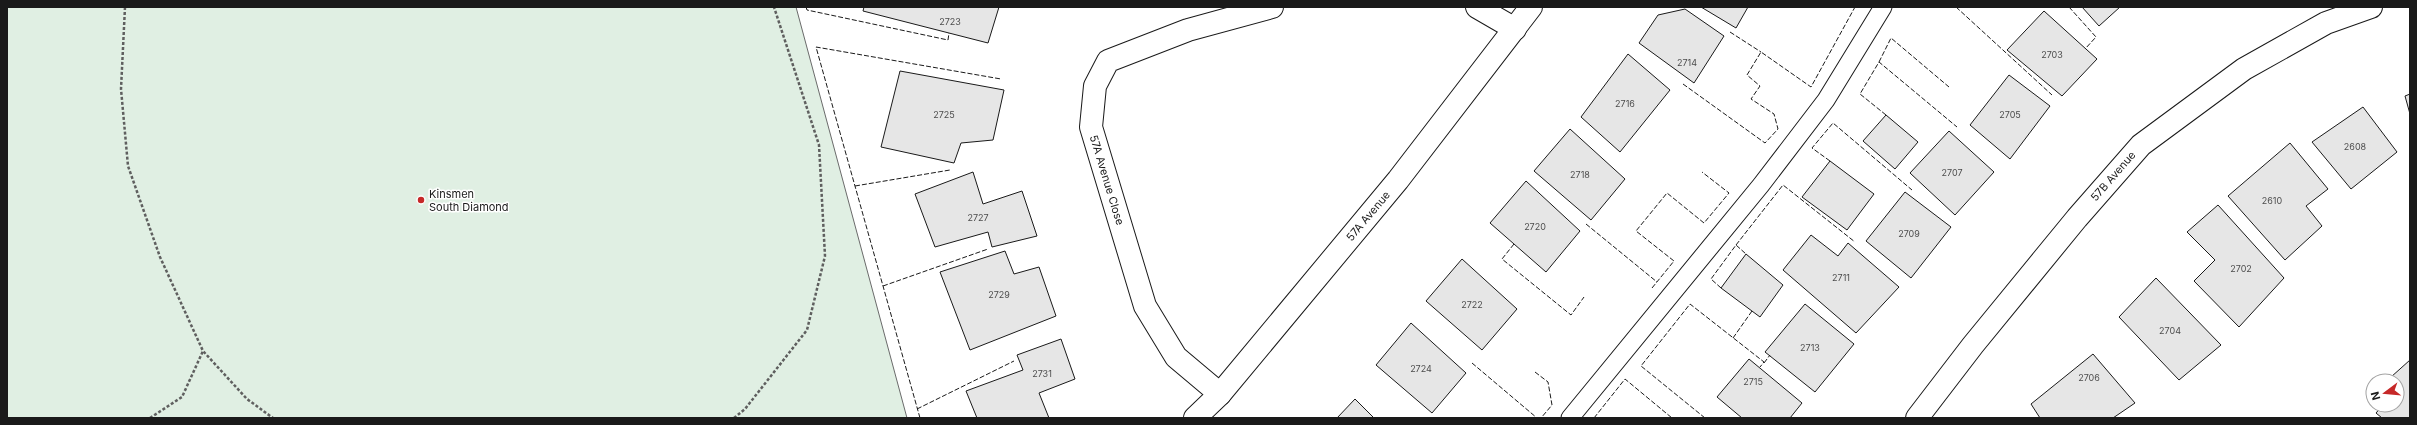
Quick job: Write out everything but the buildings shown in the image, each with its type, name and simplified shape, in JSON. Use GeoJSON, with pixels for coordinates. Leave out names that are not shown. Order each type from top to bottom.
{"type":"FeatureCollection","features":[{"type":"Feature","properties":{"kind":"street","name":"57A Avenue Close"},"geometry":{"type":"LineString","coordinates":[[1220,394],[1176,357],[1145,306],[1091,127],[1095,86],[1108,61],[1188,30],[1272,7]]}},
{"type":"Feature","properties":{"kind":"street"},"geometry":{"type":"LineString","coordinates":[[1477,7],[1515,29]]}},
{"type":"Feature","properties":{"kind":"street","name":"57A Avenue"},"geometry":{"type":"LineString","coordinates":[[1195,418],[1220,394],[1398,180],[1531,7]]}},
{"type":"Feature","properties":{"kind":"street","name":"57B Avenue"},"geometry":{"type":"LineString","coordinates":[[1917,418],[1973,344],[2077,218],[2141,145],[2244,69],[2326,24],[2371,7]]}},
{"type":"Feature","properties":{"kind":"lane"},"geometry":{"type":"LineString","coordinates":[[1570,418],[1761,185],[1826,100],[1883,7]]}},
{"type":"Feature","properties":{"kind":"path"},"geometry":{"type":"LineString","coordinates":[[124,7],[122,89],[128,166],[160,257],[203,351],[247,399],[273,418]]}},
{"type":"Feature","properties":{"kind":"path"},"geometry":{"type":"LineString","coordinates":[[734,418],[745,409],[807,330],[825,256],[819,145],[774,7]]}},
{"type":"Feature","properties":{"kind":"path"},"geometry":{"type":"LineString","coordinates":[[150,418],[182,397],[203,351]]}},
{"type":"Feature","properties":{"kind":"green space"},"geometry":{"type":"Polygon","coordinates":[[[7,7],[796,7],[907,418],[7,418],[7,7]]]}},
{"type":"Feature","properties":{"kind":"fence"},"geometry":{"type":"LineString","coordinates":[[806,7],[807,10],[948,40],[949,33]]}},
{"type":"Feature","properties":{"kind":"fence"},"geometry":{"type":"LineString","coordinates":[[1683,84],[1765,143],[1778,129],[1774,114],[1751,99],[1760,86],[1747,75],[1761,52],[1811,87],[1855,7]]}},
{"type":"Feature","properties":{"kind":"fence"},"geometry":{"type":"LineString","coordinates":[[1956,7],[2052,95]]}},
{"type":"Feature","properties":{"kind":"fence"},"geometry":{"type":"LineString","coordinates":[[2069,7],[2096,37],[2085,49]]}},
{"type":"Feature","properties":{"kind":"fence"},"geometry":{"type":"LineString","coordinates":[[1730,32],[1761,52]]}},
{"type":"Feature","properties":{"kind":"fence"},"geometry":{"type":"LineString","coordinates":[[1879,62],[1891,38],[1949,87]]}},
{"type":"Feature","properties":{"kind":"fence"},"geometry":{"type":"LineString","coordinates":[[920,418],[816,47],[1001,79]]}},
{"type":"Feature","properties":{"kind":"fence"},"geometry":{"type":"LineString","coordinates":[[1886,115],[1860,94],[1879,62],[1957,127]]}},
{"type":"Feature","properties":{"kind":"fence"},"geometry":{"type":"LineString","coordinates":[[1830,161],[1812,148],[1833,123],[1912,190]]}},
{"type":"Feature","properties":{"kind":"fence"},"geometry":{"type":"LineString","coordinates":[[855,186],[950,170]]}},
{"type":"Feature","properties":{"kind":"fence"},"geometry":{"type":"LineString","coordinates":[[1652,288],[1674,261],[1636,231],[1667,193],[1704,223],[1729,193],[1702,172]]}},
{"type":"Feature","properties":{"kind":"fence"},"geometry":{"type":"LineString","coordinates":[[1736,245],[1783,185],[1855,242]]}},
{"type":"Feature","properties":{"kind":"fence"},"geometry":{"type":"LineString","coordinates":[[1586,224],[1657,282]]}},
{"type":"Feature","properties":{"kind":"fence"},"geometry":{"type":"LineString","coordinates":[[1514,244],[1502,259],[1571,315],[1584,297]]}},
{"type":"Feature","properties":{"kind":"fence"},"geometry":{"type":"LineString","coordinates":[[1721,288],[1711,279],[1736,245],[1746,254]]}},
{"type":"Feature","properties":{"kind":"fence"},"geometry":{"type":"LineString","coordinates":[[883,286],[988,249]]}},
{"type":"Feature","properties":{"kind":"fence"},"geometry":{"type":"LineString","coordinates":[[1705,418],[1641,366],[1690,304],[1764,362],[1760,367]]}},
{"type":"Feature","properties":{"kind":"fence"},"geometry":{"type":"LineString","coordinates":[[1733,338],[1752,311]]}},
{"type":"Feature","properties":{"kind":"fence"},"geometry":{"type":"LineString","coordinates":[[1764,363],[1770,355]]}},
{"type":"Feature","properties":{"kind":"fence"},"geometry":{"type":"LineString","coordinates":[[917,409],[1014,361]]}},
{"type":"Feature","properties":{"kind":"fence"},"geometry":{"type":"LineString","coordinates":[[1472,363],[1537,418]]}},
{"type":"Feature","properties":{"kind":"fence"},"geometry":{"type":"LineString","coordinates":[[1535,372],[1548,382],[1552,405],[1541,418]]}},
{"type":"Feature","properties":{"kind":"fence"},"geometry":{"type":"LineString","coordinates":[[1594,418],[1625,379],[1672,418]]}},
{"type":"Feature","properties":{"kind":"place","name":"Kinsmen South Diamond"},"geometry":{"type":"Point","coordinates":[421,200]}}]}
